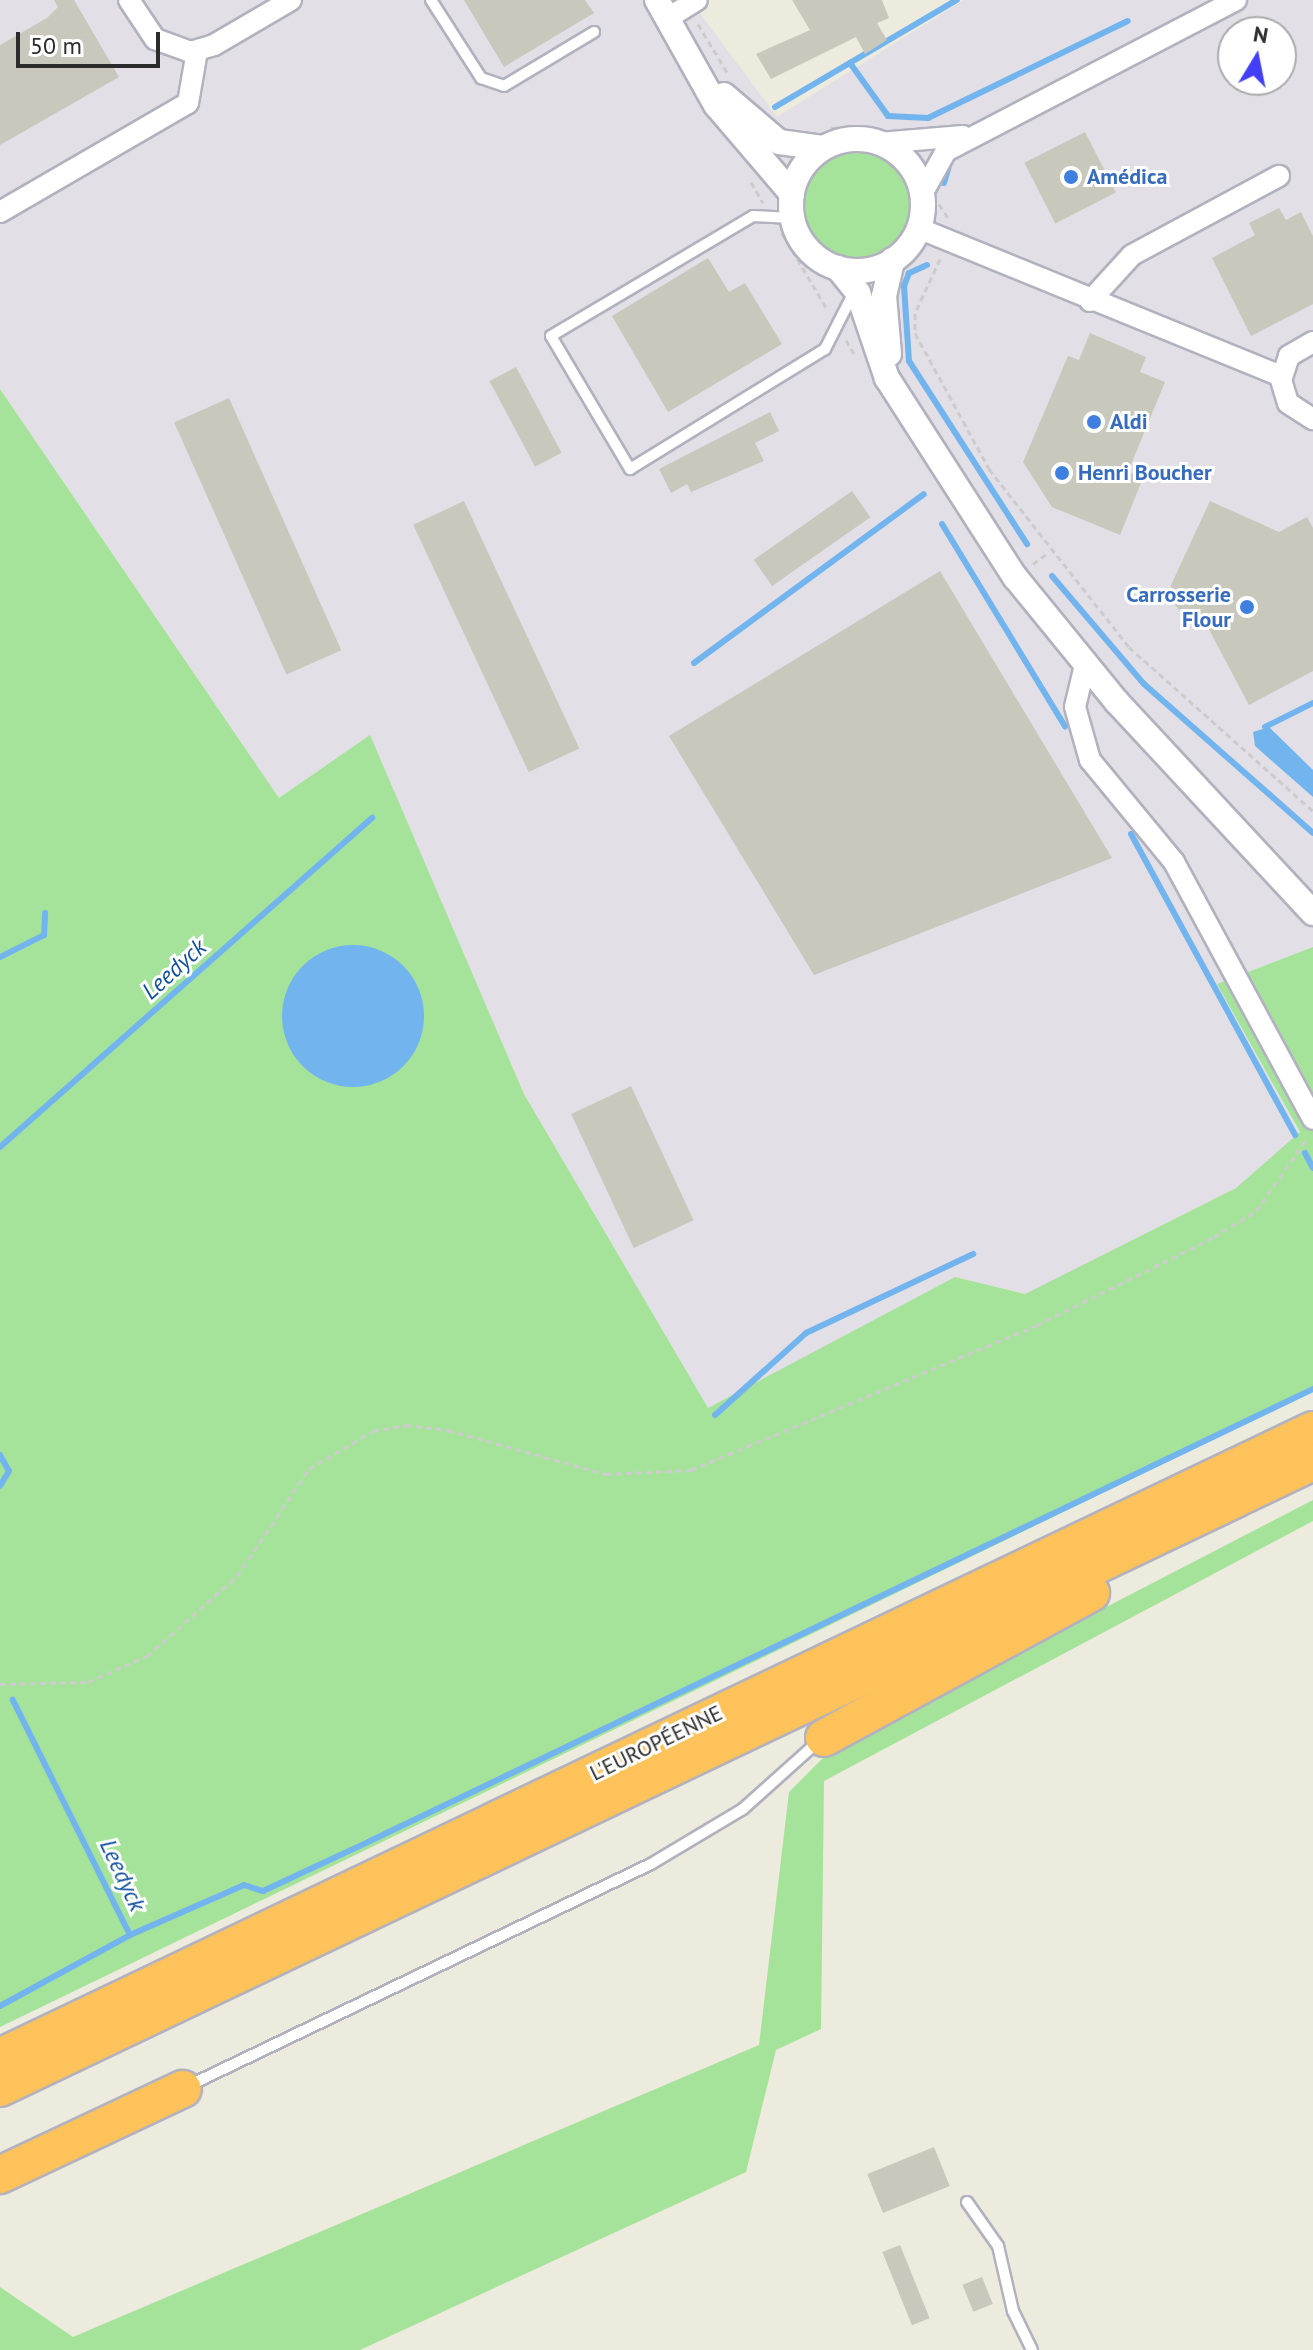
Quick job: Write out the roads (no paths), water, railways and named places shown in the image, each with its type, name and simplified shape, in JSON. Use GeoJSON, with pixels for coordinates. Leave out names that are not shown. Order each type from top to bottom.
{"type":"FeatureCollection","features":[{"type":"Feature","properties":{"kind":"highway","name":"L'EUROPÉENNE"},"geometry":{"type":"LineString","coordinates":[[0,2057],[1313,1430]]}},
{"type":"Feature","properties":{"kind":"highway","name":"L'EUROPÉENNE"},"geometry":{"type":"LineString","coordinates":[[0,2088],[1313,1462]]}},
{"type":"Feature","properties":{"kind":"highway"},"geometry":{"type":"LineString","coordinates":[[824,1738],[1313,1479]]}},
{"type":"Feature","properties":{"kind":"highway"},"geometry":{"type":"LineString","coordinates":[[0,2175],[183,2089]]}},
{"type":"Feature","properties":{"kind":"street"},"geometry":{"type":"LineString","coordinates":[[129,0],[160,43],[197,51],[291,0]]}},
{"type":"Feature","properties":{"kind":"street"},"geometry":{"type":"LineString","coordinates":[[662,9],[697,0]]}},
{"type":"Feature","properties":{"kind":"street"},"geometry":{"type":"LineString","coordinates":[[846,277],[892,260],[918,228],[922,194],[936,161],[978,131],[1236,0]]}},
{"type":"Feature","properties":{"kind":"street"},"geometry":{"type":"LineString","coordinates":[[662,9],[756,126],[787,145],[823,148],[848,140],[879,143],[978,131]]}},
{"type":"Feature","properties":{"kind":"street"},"geometry":{"type":"LineString","coordinates":[[662,9],[716,105],[792,206],[808,250],[846,277],[901,402],[970,514],[1085,665],[1313,913]]}},
{"type":"Feature","properties":{"kind":"street"},"geometry":{"type":"LineString","coordinates":[[0,212],[188,103],[197,51]]}},
{"type":"Feature","properties":{"kind":"street"},"geometry":{"type":"LineString","coordinates":[[879,143],[907,163],[922,194]]}},
{"type":"Feature","properties":{"kind":"street"},"geometry":{"type":"LineString","coordinates":[[792,206],[801,169],[823,148]]}},
{"type":"Feature","properties":{"kind":"street"},"geometry":{"type":"LineString","coordinates":[[1090,301],[1132,255],[1279,176]]}},
{"type":"Feature","properties":{"kind":"street"},"geometry":{"type":"LineString","coordinates":[[918,228],[1090,301],[1281,376]]}},
{"type":"Feature","properties":{"kind":"street"},"geometry":{"type":"LineString","coordinates":[[892,260],[885,321],[901,402]]}},
{"type":"Feature","properties":{"kind":"street"},"geometry":{"type":"LineString","coordinates":[[1313,342],[1292,353],[1281,376],[1288,403],[1313,419]]}},
{"type":"Feature","properties":{"kind":"street"},"geometry":{"type":"LineString","coordinates":[[1085,665],[1075,707],[1090,760],[1174,862],[1313,1119]]}},
{"type":"Feature","properties":{"kind":"lane"},"geometry":{"type":"LineString","coordinates":[[431,0],[481,78],[504,86],[594,32]]}},
{"type":"Feature","properties":{"kind":"lane"},"geometry":{"type":"LineString","coordinates":[[792,206],[757,214],[551,336],[630,469],[825,349],[844,323],[846,277]]}},
{"type":"Feature","properties":{"kind":"lane"},"geometry":{"type":"LineString","coordinates":[[183,2089],[651,1864],[743,1809],[824,1738]]}},
{"type":"Feature","properties":{"kind":"lane"},"geometry":{"type":"LineString","coordinates":[[967,2202],[998,2246],[1013,2311],[1032,2350]]}},
{"type":"Feature","properties":{"kind":"water"},"geometry":{"type":"Polygon","coordinates":[[[1269,727],[1313,770],[1313,797],[1255,746],[1253,732],[1269,727]]]}},
{"type":"Feature","properties":{"kind":"water"},"geometry":{"type":"Polygon","coordinates":[[[353,945],[380,950],[403,966],[419,989],[424,1016],[419,1043],[403,1066],[380,1082],[353,1087],[326,1082],[303,1066],[287,1043],[282,1016],[287,989],[303,966],[326,950],[353,945]]]}},
{"type":"Feature","properties":{"kind":"waterway"},"geometry":{"type":"LineString","coordinates":[[775,107],[957,0]]}},
{"type":"Feature","properties":{"kind":"waterway"},"geometry":{"type":"LineString","coordinates":[[850,63],[888,116],[928,118],[1128,21]]}},
{"type":"Feature","properties":{"kind":"waterway"},"geometry":{"type":"LineString","coordinates":[[944,183],[951,159]]}},
{"type":"Feature","properties":{"kind":"waterway"},"geometry":{"type":"LineString","coordinates":[[927,265],[909,273],[904,286],[909,361],[1027,544]]}},
{"type":"Feature","properties":{"kind":"waterway"},"geometry":{"type":"LineString","coordinates":[[694,663],[924,494]]}},
{"type":"Feature","properties":{"kind":"waterway"},"geometry":{"type":"LineString","coordinates":[[942,524],[1065,726]]}},
{"type":"Feature","properties":{"kind":"waterway"},"geometry":{"type":"LineString","coordinates":[[1052,576],[1144,684],[1313,833]]}},
{"type":"Feature","properties":{"kind":"waterway"},"geometry":{"type":"LineString","coordinates":[[1265,727],[1313,703]]}},
{"type":"Feature","properties":{"kind":"waterway","name":"Leedyck"},"geometry":{"type":"LineString","coordinates":[[0,1147],[372,818]]}},
{"type":"Feature","properties":{"kind":"waterway"},"geometry":{"type":"LineString","coordinates":[[1131,834],[1295,1135]]}},
{"type":"Feature","properties":{"kind":"waterway"},"geometry":{"type":"LineString","coordinates":[[0,957],[44,935],[45,913]]}},
{"type":"Feature","properties":{"kind":"waterway"},"geometry":{"type":"LineString","coordinates":[[1305,1153],[1313,1168]]}},
{"type":"Feature","properties":{"kind":"waterway"},"geometry":{"type":"LineString","coordinates":[[715,1415],[806,1333],[973,1254]]}},
{"type":"Feature","properties":{"kind":"waterway"},"geometry":{"type":"LineString","coordinates":[[130,1935],[244,1885],[263,1891],[1313,1389]]}},
{"type":"Feature","properties":{"kind":"waterway","name":"Leedyck"},"geometry":{"type":"LineString","coordinates":[[0,1455],[9,1471],[0,1486]]}},
{"type":"Feature","properties":{"kind":"waterway","name":"Leedyck"},"geometry":{"type":"LineString","coordinates":[[0,2006],[130,1935],[13,1700]]}},
{"type":"Feature","properties":{"kind":"place","name":"Amédica"},"geometry":{"type":"Point","coordinates":[1071,177]}},
{"type":"Feature","properties":{"kind":"place","name":"Aldi"},"geometry":{"type":"Point","coordinates":[1094,422]}},
{"type":"Feature","properties":{"kind":"place","name":"Henri Boucher"},"geometry":{"type":"Point","coordinates":[1062,473]}},
{"type":"Feature","properties":{"kind":"place","name":"Carrosserie Flour"},"geometry":{"type":"Point","coordinates":[1247,607]}}]}
